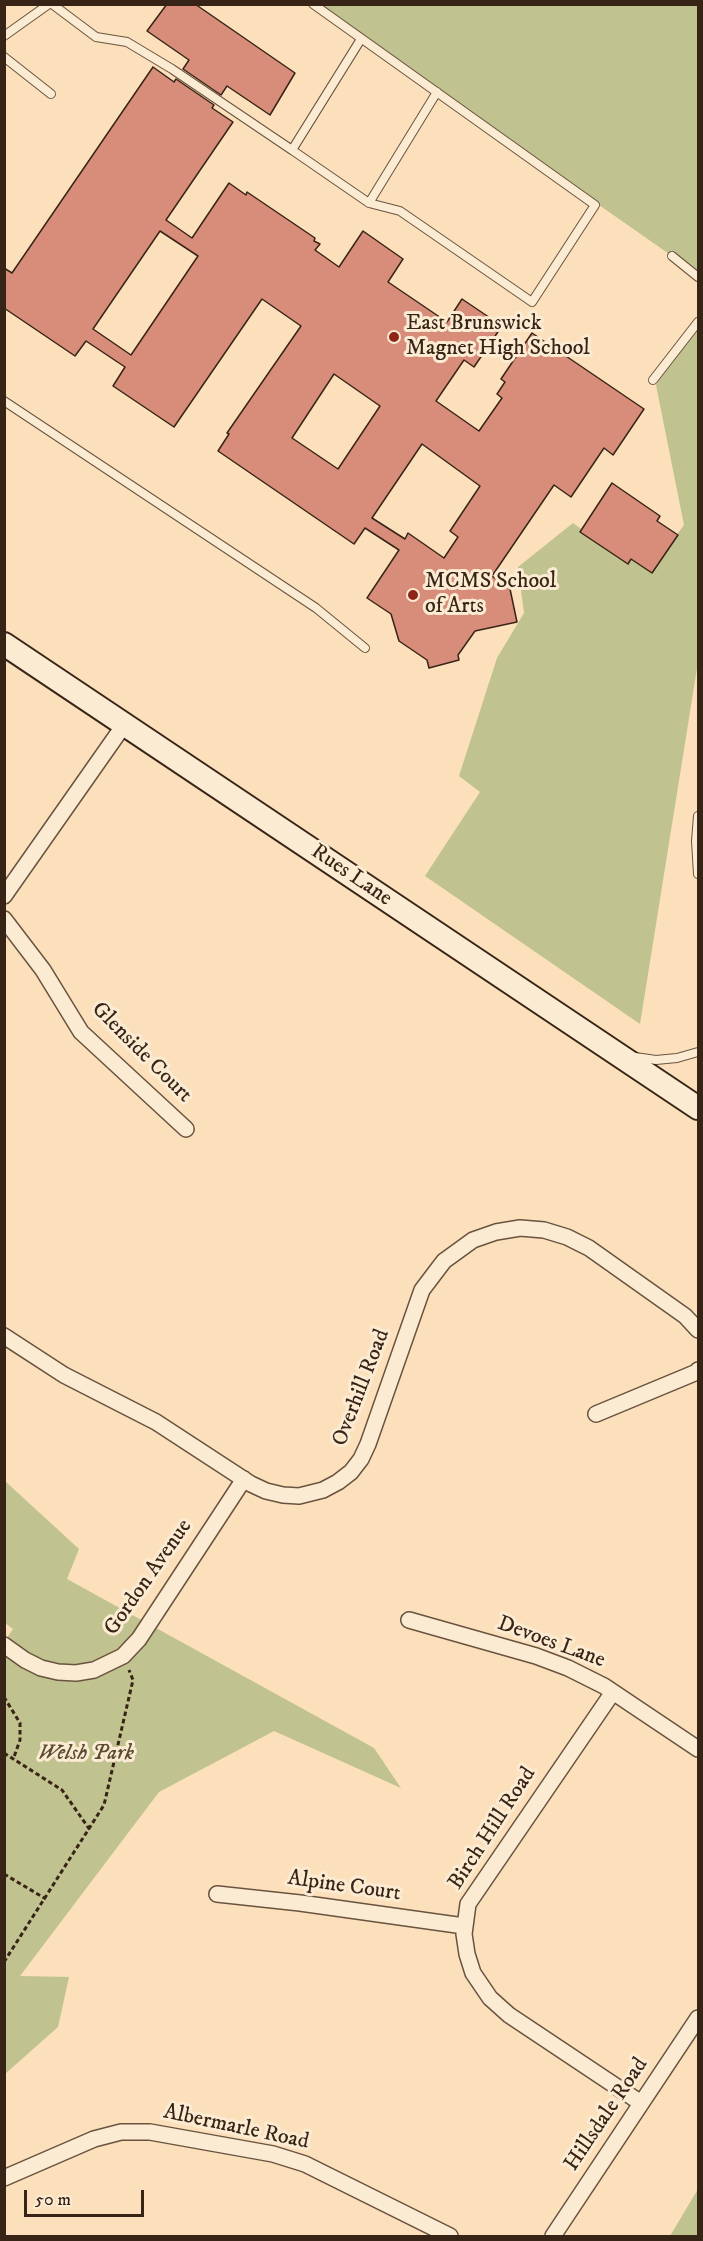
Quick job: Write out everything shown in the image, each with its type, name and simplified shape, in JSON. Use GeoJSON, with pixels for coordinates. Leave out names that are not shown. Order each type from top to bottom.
{"type":"FeatureCollection","features":[{"type":"Feature","properties":{"kind":"main road","name":"Rues Lane"},"geometry":{"type":"LineString","coordinates":[[4,644],[699,1108]]}},
{"type":"Feature","properties":{"kind":"street"},"geometry":{"type":"LineString","coordinates":[[4,896],[124,725]]}},
{"type":"Feature","properties":{"kind":"street","name":"Glenside Court"},"geometry":{"type":"LineString","coordinates":[[4,919],[44,970],[81,1032],[186,1129]]}},
{"type":"Feature","properties":{"kind":"street","name":"Overhill Road"},"geometry":{"type":"LineString","coordinates":[[4,1336],[64,1375],[156,1422],[266,1491],[299,1496],[323,1490],[338,1482],[351,1472],[361,1458],[368,1444],[422,1290],[428,1280],[453,1253],[473,1240],[496,1232],[520,1228],[544,1230],[567,1237],[589,1248],[685,1316],[699,1330]]}},
{"type":"Feature","properties":{"kind":"street"},"geometry":{"type":"LineString","coordinates":[[596,1414],[699,1370]]}},
{"type":"Feature","properties":{"kind":"street","name":"Gordon Avenue"},"geometry":{"type":"LineString","coordinates":[[4,1645],[41,1668],[58,1672],[76,1673],[94,1670],[123,1656],[139,1640],[244,1479]]}},
{"type":"Feature","properties":{"kind":"street","name":"Devoes Lane"},"geometry":{"type":"LineString","coordinates":[[409,1620],[536,1656],[568,1668],[612,1692],[699,1749]]}},
{"type":"Feature","properties":{"kind":"street","name":"Birch Hill Road"},"geometry":{"type":"LineString","coordinates":[[612,1692],[468,1904],[464,1926],[466,1954],[473,1973],[490,1998],[509,2014],[641,2103]]}},
{"type":"Feature","properties":{"kind":"street","name":"Alpine Court"},"geometry":{"type":"LineString","coordinates":[[217,1894],[464,1926]]}},
{"type":"Feature","properties":{"kind":"street","name":"Hillsdale Road"},"geometry":{"type":"LineString","coordinates":[[553,2236],[699,2018]]}},
{"type":"Feature","properties":{"kind":"street","name":"Albermarle Road"},"geometry":{"type":"LineString","coordinates":[[4,2178],[94,2139],[121,2133],[150,2132],[273,2154],[305,2164],[450,2236]]}},
{"type":"Feature","properties":{"kind":"lane"},"geometry":{"type":"LineString","coordinates":[[4,36],[50,4],[96,37],[126,42],[172,69],[369,203],[399,211],[532,302],[595,205],[313,4]]}},
{"type":"Feature","properties":{"kind":"lane"},"geometry":{"type":"LineString","coordinates":[[292,150],[361,39]]}},
{"type":"Feature","properties":{"kind":"lane"},"geometry":{"type":"LineString","coordinates":[[4,57],[51,94]]}},
{"type":"Feature","properties":{"kind":"lane"},"geometry":{"type":"LineString","coordinates":[[369,203],[436,92]]}},
{"type":"Feature","properties":{"kind":"lane"},"geometry":{"type":"LineString","coordinates":[[672,256],[699,277]]}},
{"type":"Feature","properties":{"kind":"lane"},"geometry":{"type":"LineString","coordinates":[[653,380],[699,322]]}},
{"type":"Feature","properties":{"kind":"lane"},"geometry":{"type":"LineString","coordinates":[[4,401],[316,608],[365,648]]}},
{"type":"Feature","properties":{"kind":"lane"},"geometry":{"type":"LineString","coordinates":[[699,816],[696,841],[699,874]]}},
{"type":"Feature","properties":{"kind":"lane"},"geometry":{"type":"LineString","coordinates":[[619,1055],[656,1060],[677,1058],[699,1052]]}},
{"type":"Feature","properties":{"kind":"path"},"geometry":{"type":"LineString","coordinates":[[4,1962],[104,1805],[133,1680],[123,1656]]}},
{"type":"Feature","properties":{"kind":"path"},"geometry":{"type":"LineString","coordinates":[[4,1697],[20,1723],[20,1740],[14,1757]]}},
{"type":"Feature","properties":{"kind":"path"},"geometry":{"type":"LineString","coordinates":[[4,1753],[14,1757],[62,1790],[90,1830]]}},
{"type":"Feature","properties":{"kind":"path"},"geometry":{"type":"LineString","coordinates":[[4,1875],[46,1899]]}},
{"type":"Feature","properties":{"kind":"green space"},"geometry":{"type":"Polygon","coordinates":[[[313,5],[698,5],[698,277],[672,256],[313,5]]]}},
{"type":"Feature","properties":{"kind":"green space"},"geometry":{"type":"Polygon","coordinates":[[[698,323],[698,662],[640,1024],[425,876],[480,792],[459,776],[497,658],[524,613],[518,567],[573,523],[627,562],[631,557],[651,570],[684,525],[656,385],[698,323]]]}},
{"type":"Feature","properties":{"kind":"green space","name":"Welsh Park"},"geometry":{"type":"Polygon","coordinates":[[[5,1481],[79,1549],[67,1579],[374,1748],[401,1788],[274,1731],[159,1792],[20,1976],[69,1977],[58,2027],[5,2074],[4,1642],[13,1629],[5,1623],[5,1481]]]}},
{"type":"Feature","properties":{"kind":"green space"},"geometry":{"type":"Polygon","coordinates":[[[698,2189],[698,2236],[670,2236],[698,2189]]]}},
{"type":"Feature","properties":{"kind":"building"},"geometry":{"type":"Polygon","coordinates":[[[167,4],[195,4],[295,73],[270,115],[227,86],[221,95],[183,69],[189,60],[147,31],[167,4]]]}},
{"type":"Feature","properties":{"kind":"building","name":"East Brunswick Magnet High School"},"geometry":{"type":"Polygon","coordinates":[[[153,67],[174,82],[176,79],[214,105],[212,108],[233,122],[166,220],[192,238],[229,183],[246,195],[247,192],[315,238],[314,241],[320,244],[315,250],[339,267],[363,231],[403,259],[388,282],[447,322],[462,299],[502,326],[474,367],[464,360],[436,401],[479,431],[502,398],[497,394],[505,382],[501,379],[532,333],[644,409],[613,455],[604,448],[571,497],[554,485],[492,576],[510,589],[517,622],[475,631],[458,655],[459,660],[429,668],[427,660],[399,641],[391,614],[367,598],[399,550],[365,528],[354,544],[218,451],[229,434],[227,433],[301,326],[262,299],[174,427],[113,386],[125,367],[86,341],[75,356],[4,308],[4,268],[12,273],[153,67]],[[160,231],[93,329],[131,355],[198,256],[160,231]],[[334,374],[292,438],[338,469],[380,406],[334,374]],[[422,444],[372,518],[405,539],[408,533],[444,558],[458,537],[450,531],[480,486],[422,444]]]}},
{"type":"Feature","properties":{"kind":"building"},"geometry":{"type":"Polygon","coordinates":[[[612,483],[660,516],[657,521],[678,535],[652,573],[631,559],[628,564],[580,532],[612,483]]]}},
{"type":"Feature","properties":{"kind":"place","name":"East Brunswick Magnet High School"},"geometry":{"type":"Point","coordinates":[394,337]}},
{"type":"Feature","properties":{"kind":"place","name":"MCMS School of Arts"},"geometry":{"type":"Point","coordinates":[413,595]}}]}
